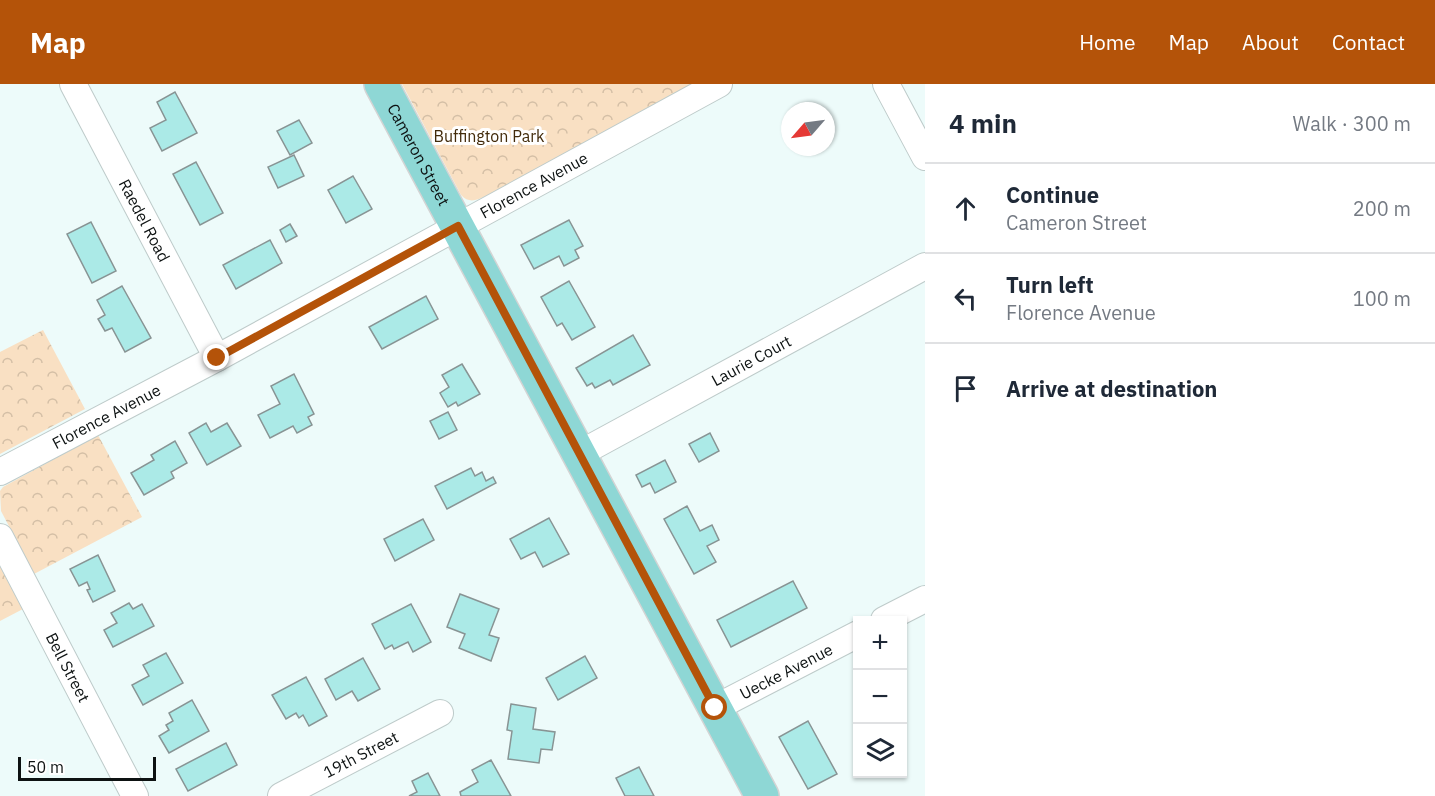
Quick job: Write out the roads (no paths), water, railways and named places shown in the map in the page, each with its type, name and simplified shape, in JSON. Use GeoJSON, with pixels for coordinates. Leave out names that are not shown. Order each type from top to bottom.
{"type":"FeatureCollection","features":[{"type":"Feature","properties":{"kind":"main road","name":"Cameron Street"},"geometry":{"type":"LineString","coordinates":[[381,84],[762,796]]}},
{"type":"Feature","properties":{"kind":"street","name":"Raedel Road"},"geometry":{"type":"LineString","coordinates":[[73,84],[217,358]]}},
{"type":"Feature","properties":{"kind":"street","name":"Florence Avenue"},"geometry":{"type":"LineString","coordinates":[[0,472],[217,358],[719,84]]}},
{"type":"Feature","properties":{"kind":"street"},"geometry":{"type":"LineString","coordinates":[[886,84],[925,157]]}},
{"type":"Feature","properties":{"kind":"street","name":"Laurie Court"},"geometry":{"type":"LineString","coordinates":[[579,453],[925,266]]}},
{"type":"Feature","properties":{"kind":"street","name":"Bell Street"},"geometry":{"type":"LineString","coordinates":[[0,537],[135,796]]}},
{"type":"Feature","properties":{"kind":"street"},"geometry":{"type":"LineString","coordinates":[[893,616],[925,599]]}},
{"type":"Feature","properties":{"kind":"street","name":"Uecke Avenue"},"geometry":{"type":"LineString","coordinates":[[715,708],[853,637]]}},
{"type":"Feature","properties":{"kind":"street","name":"19th Street"},"geometry":{"type":"LineString","coordinates":[[281,796],[440,713]]}},
{"type":"Feature","properties":{"kind":"park label","name":"Buffington Park"},"geometry":{"type":"Point","coordinates":[489,136]}}]}
